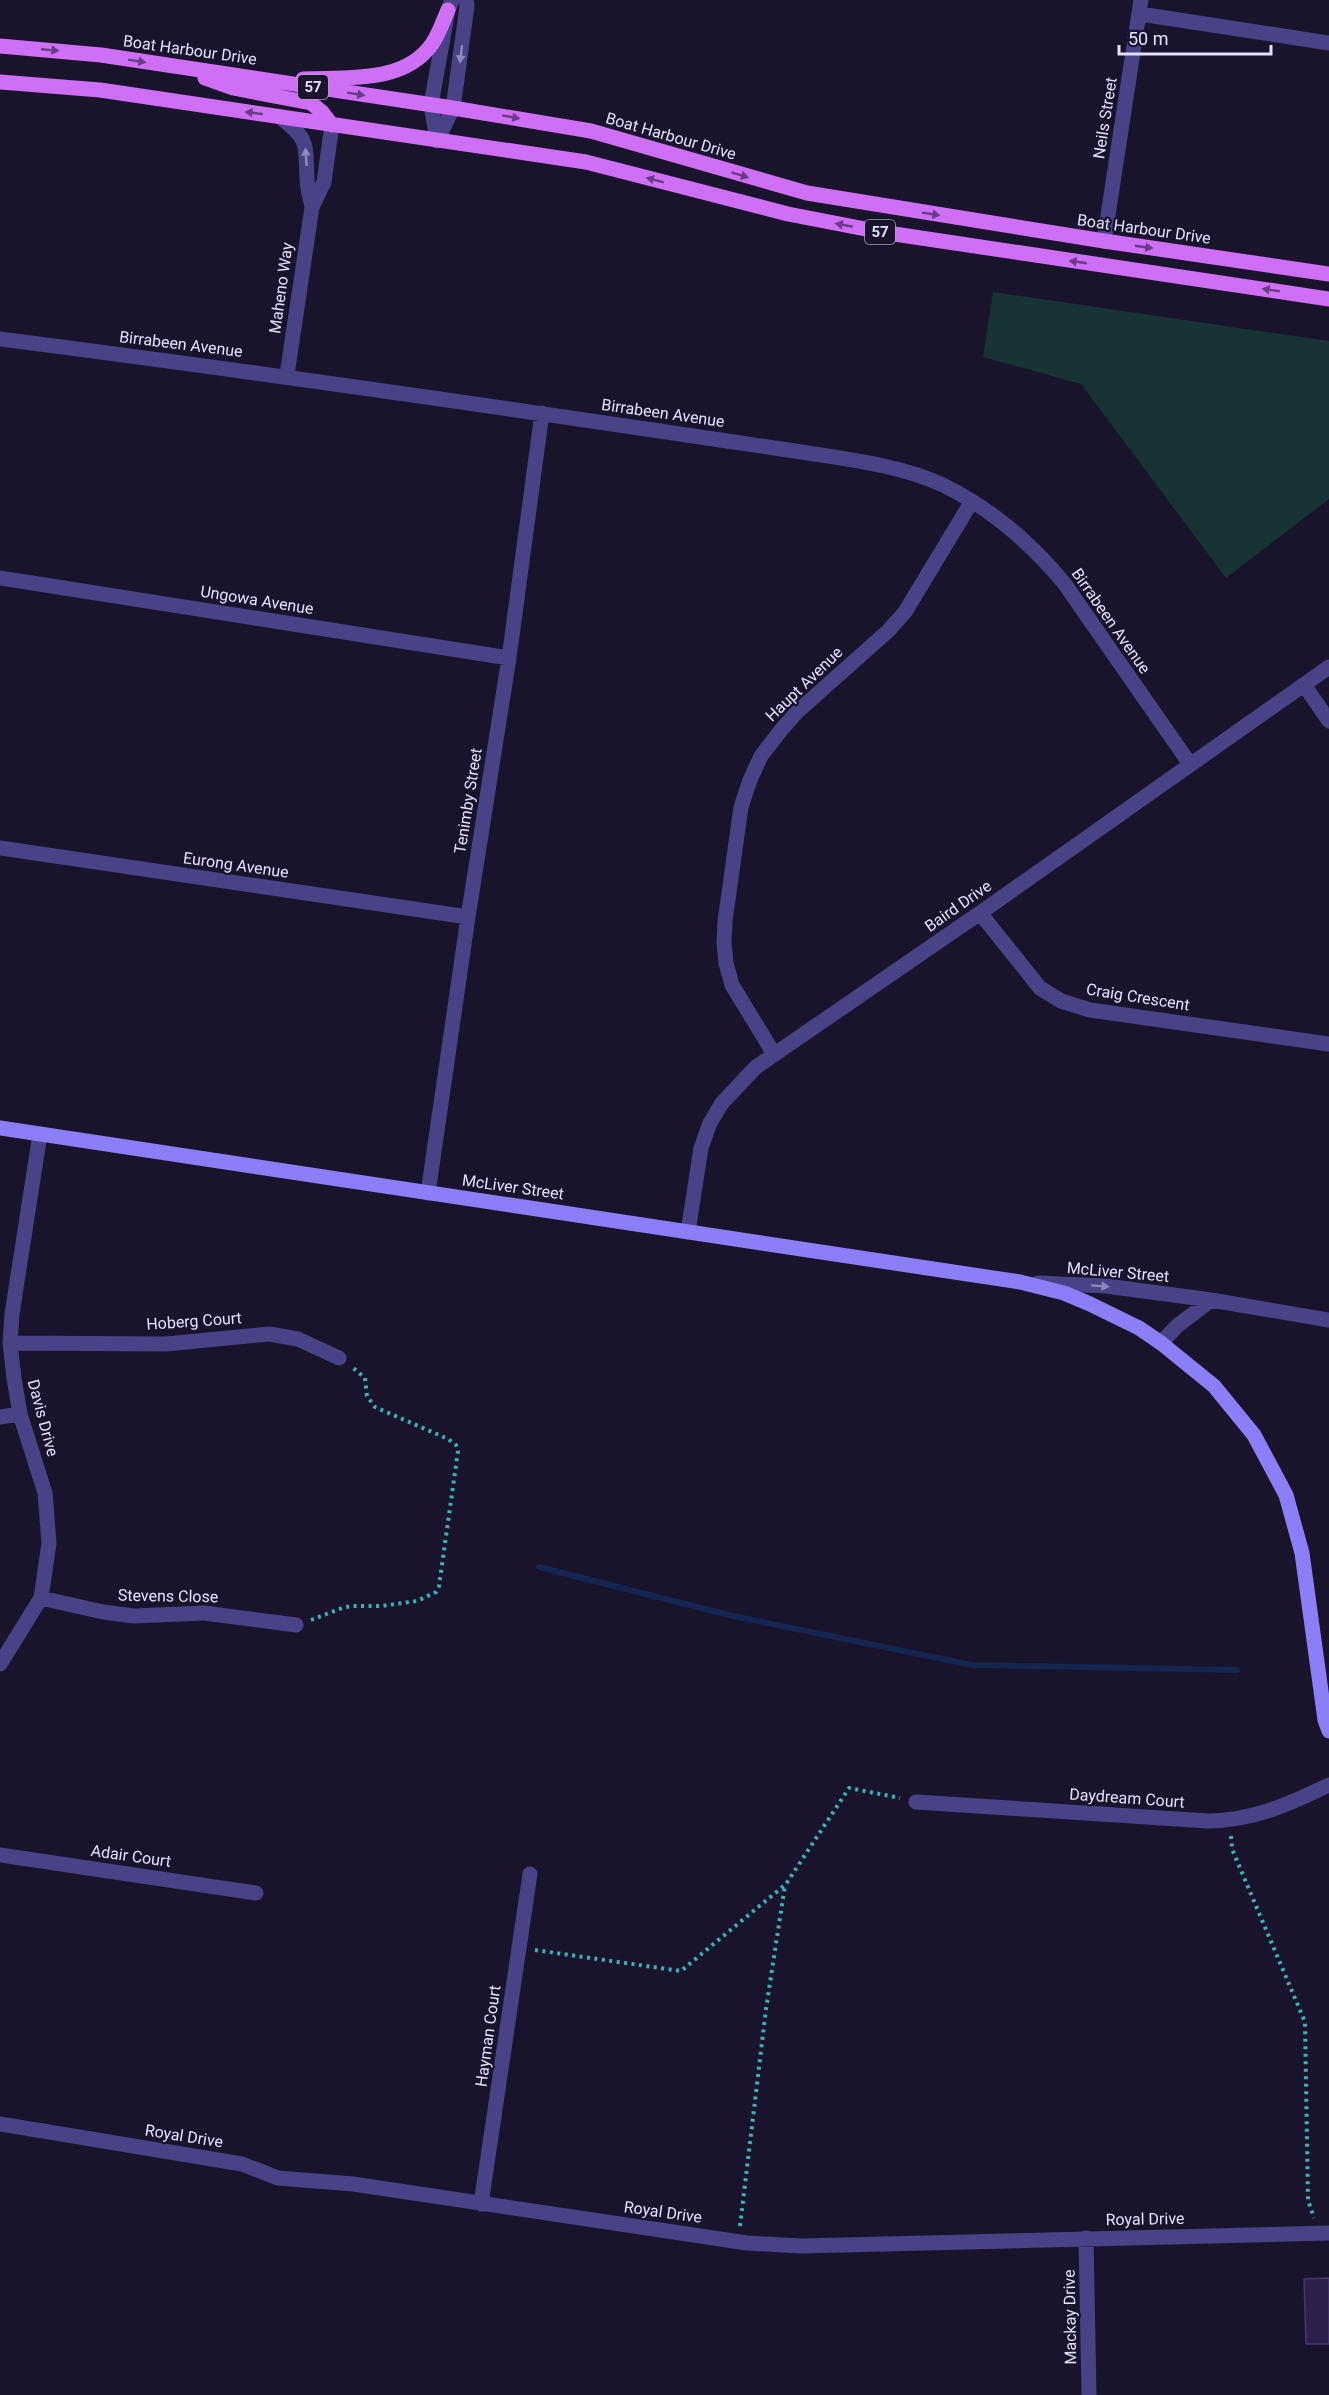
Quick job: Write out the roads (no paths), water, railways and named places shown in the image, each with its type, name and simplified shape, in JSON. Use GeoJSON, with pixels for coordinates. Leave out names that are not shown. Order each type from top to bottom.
{"type":"FeatureCollection","features":[{"type":"Feature","properties":{"kind":"main road"},"geometry":{"type":"LineString","coordinates":[[270,80],[382,75],[400,69],[432,44],[450,5]]}},
{"type":"Feature","properties":{"kind":"main road","name":"Boat Harbour Drive"},"geometry":{"type":"LineString","coordinates":[[0,46],[101,55],[591,131],[807,193],[1104,241],[1329,274]]}},
{"type":"Feature","properties":{"kind":"main road"},"geometry":{"type":"LineString","coordinates":[[174,66],[233,88],[311,102],[332,125]]}},
{"type":"Feature","properties":{"kind":"main road","name":"57"},"geometry":{"type":"LineString","coordinates":[[0,82],[100,90],[586,162],[788,214],[881,232],[1329,299]]}},
{"type":"Feature","properties":{"kind":"street"},"geometry":{"type":"LineString","coordinates":[[437,141],[453,108],[466,0]]}},
{"type":"Feature","properties":{"kind":"street"},"geometry":{"type":"LineString","coordinates":[[1140,4],[1329,43]]}},
{"type":"Feature","properties":{"kind":"street","name":"Neils Street"},"geometry":{"type":"LineString","coordinates":[[1104,241],[1140,4]]}},
{"type":"Feature","properties":{"kind":"street"},"geometry":{"type":"LineString","coordinates":[[437,141],[431,105],[450,5]]}},
{"type":"Feature","properties":{"kind":"street","name":"Maheno Way"},"geometry":{"type":"LineString","coordinates":[[280,117],[293,127],[305,144],[312,207]]}},
{"type":"Feature","properties":{"kind":"street","name":"Maheno Way"},"geometry":{"type":"LineString","coordinates":[[287,375],[312,207],[324,182],[332,125]]}},
{"type":"Feature","properties":{"kind":"street","name":"Birrabeen Avenue"},"geometry":{"type":"LineString","coordinates":[[0,339],[287,375],[856,460],[921,477],[943,485],[999,518],[1042,557],[1064,583],[1190,764]]}},
{"type":"Feature","properties":{"kind":"street","name":"Tenimby Street"},"geometry":{"type":"LineString","coordinates":[[428,1193],[468,916],[509,658],[542,413]]}},
{"type":"Feature","properties":{"kind":"street","name":"Haupt Avenue"},"geometry":{"type":"LineString","coordinates":[[774,1053],[732,984],[724,944],[725,921],[741,807],[750,780],[761,756],[797,712],[888,631],[905,612],[972,501]]}},
{"type":"Feature","properties":{"kind":"street","name":"Ungowa Avenue"},"geometry":{"type":"LineString","coordinates":[[0,578],[509,658]]}},
{"type":"Feature","properties":{"kind":"street","name":"Baird Drive"},"geometry":{"type":"LineString","coordinates":[[688,1232],[701,1148],[710,1124],[722,1103],[738,1084],[774,1053],[980,913],[1329,667]]}},
{"type":"Feature","properties":{"kind":"street"},"geometry":{"type":"LineString","coordinates":[[1304,685],[1329,721]]}},
{"type":"Feature","properties":{"kind":"street","name":"Eurong Avenue"},"geometry":{"type":"LineString","coordinates":[[0,848],[468,916]]}},
{"type":"Feature","properties":{"kind":"street","name":"Craig Crescent"},"geometry":{"type":"LineString","coordinates":[[980,913],[1040,988],[1061,1001],[1090,1010],[1329,1044]]}},
{"type":"Feature","properties":{"kind":"street","name":"McLiver Street"},"geometry":{"type":"LineString","coordinates":[[0,1128],[1020,1282],[1064,1293],[1090,1304],[1138,1328],[1161,1343],[1214,1386],[1254,1436],[1286,1495],[1302,1552],[1325,1720],[1329,1731]]}},
{"type":"Feature","properties":{"kind":"street","name":"Davis Drive"},"geometry":{"type":"LineString","coordinates":[[0,1664],[40,1598],[49,1544],[45,1493],[20,1414],[10,1343],[12,1314],[40,1134]]}},
{"type":"Feature","properties":{"kind":"street","name":"McLiver Street"},"geometry":{"type":"LineString","coordinates":[[1020,1282],[1106,1286],[1211,1300],[1329,1320]]}},
{"type":"Feature","properties":{"kind":"street"},"geometry":{"type":"LineString","coordinates":[[1161,1343],[1177,1326],[1211,1300]]}},
{"type":"Feature","properties":{"kind":"street","name":"Hoberg Court"},"geometry":{"type":"LineString","coordinates":[[10,1343],[166,1344],[269,1335],[298,1339],[339,1358]]}},
{"type":"Feature","properties":{"kind":"street"},"geometry":{"type":"LineString","coordinates":[[0,1417],[20,1414]]}},
{"type":"Feature","properties":{"kind":"street","name":"Stevens Close"},"geometry":{"type":"LineString","coordinates":[[40,1598],[103,1612],[134,1616],[204,1613],[296,1625]]}},
{"type":"Feature","properties":{"kind":"street","name":"Daydream Court"},"geometry":{"type":"LineString","coordinates":[[916,1802],[1208,1821],[1256,1816],[1281,1808],[1329,1785]]}},
{"type":"Feature","properties":{"kind":"street","name":"Adair Court"},"geometry":{"type":"LineString","coordinates":[[0,1855],[256,1893]]}},
{"type":"Feature","properties":{"kind":"street","name":"Hayman Court"},"geometry":{"type":"LineString","coordinates":[[481,2204],[530,1874]]}},
{"type":"Feature","properties":{"kind":"street","name":"Royal Drive"},"geometry":{"type":"LineString","coordinates":[[0,2124],[243,2164],[278,2178],[353,2184],[738,2241],[801,2246],[1322,2233]]}},
{"type":"Feature","properties":{"kind":"street","name":"Mackay Drive"},"geometry":{"type":"LineString","coordinates":[[1086,2238],[1089,2395]]}},
{"type":"Feature","properties":{"kind":"waterway"},"geometry":{"type":"LineString","coordinates":[[539,1567],[733,1616],[972,1665],[1237,1670]]}}]}
